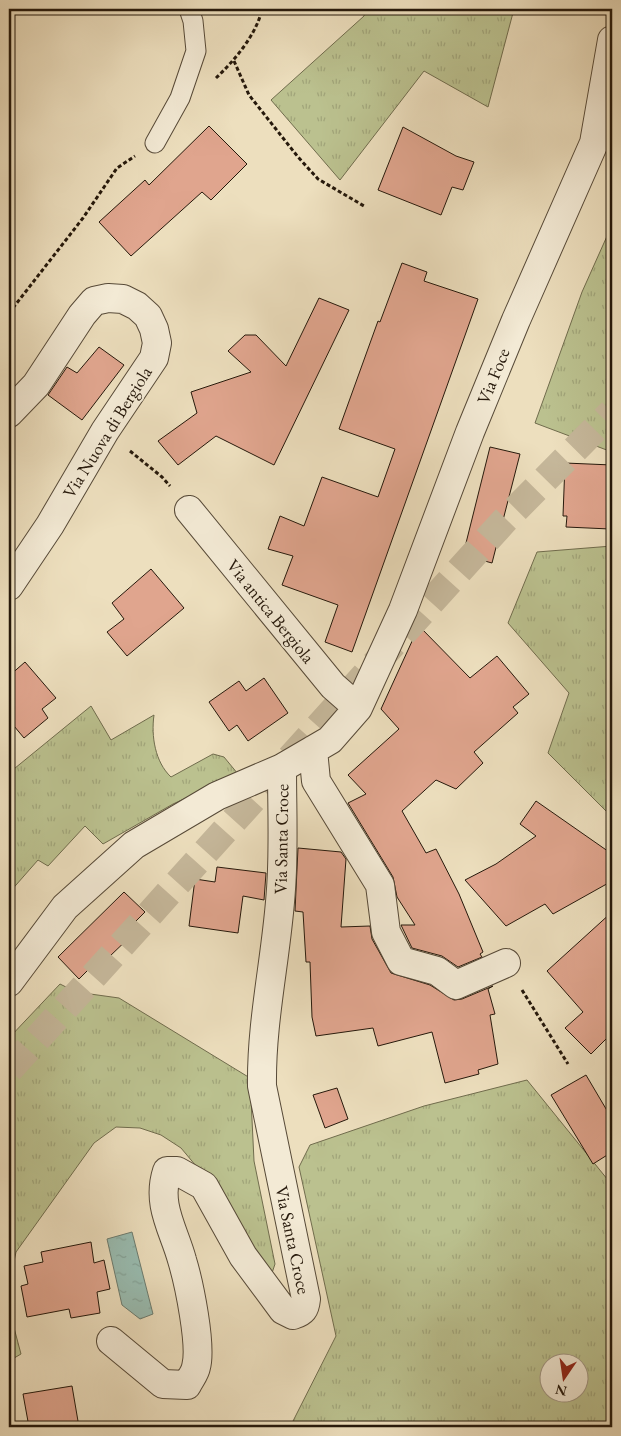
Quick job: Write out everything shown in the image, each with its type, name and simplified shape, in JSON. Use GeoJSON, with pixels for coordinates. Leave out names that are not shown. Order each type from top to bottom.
{"type":"FeatureCollection","features":[{"type":"Feature","properties":{"kind":"street","name":"Via Foce"},"geometry":{"type":"LineString","coordinates":[[358,708],[403,610],[470,432],[516,320],[594,144],[612,40]]}},
{"type":"Feature","properties":{"kind":"street","name":"Via Nuova di Bergiola"},"geometry":{"type":"LineString","coordinates":[[9,413],[36,385],[82,315],[94,302],[108,298],[123,299],[137,306],[148,316],[154,329],[157,343],[154,358],[106,431],[50,525],[9,586]]}},
{"type":"Feature","properties":{"kind":"street","name":"Via antica Bergiola"},"geometry":{"type":"LineString","coordinates":[[189,510],[333,686],[358,708]]}},
{"type":"Feature","properties":{"kind":"street","name":"Via Santa Croce"},"geometry":{"type":"LineString","coordinates":[[9,982],[65,907],[134,844],[217,796],[282,768],[330,740],[358,708]]}},
{"type":"Feature","properties":{"kind":"street","name":"Via Santa Croce"},"geometry":{"type":"LineString","coordinates":[[313,750],[316,781],[380,885],[386,932],[400,961],[437,971],[456,985],[506,963]]}},
{"type":"Feature","properties":{"kind":"street","name":"Via Santa Croce"},"geometry":{"type":"LineString","coordinates":[[111,1341],[163,1384],[187,1385],[196,1367],[196,1334],[182,1260],[165,1213],[164,1180],[167,1171],[178,1171],[204,1186],[244,1256],[283,1310],[293,1315],[302,1312],[305,1308],[306,1299],[262,1086],[262,1059],[268,990],[281,890],[282,768]]}},
{"type":"Feature","properties":{"kind":"lane"},"geometry":{"type":"LineString","coordinates":[[155,143],[180,98],[196,51],[193,22],[189,9]]}},
{"type":"Feature","properties":{"kind":"path"},"geometry":{"type":"LineString","coordinates":[[234,61],[249,95],[298,157],[318,179],[364,206]]}},
{"type":"Feature","properties":{"kind":"path"},"geometry":{"type":"LineString","coordinates":[[106,431],[162,477],[189,510]]}},
{"type":"Feature","properties":{"kind":"path"},"geometry":{"type":"LineString","coordinates":[[506,963],[568,1064]]}},
{"type":"Feature","properties":{"kind":"green space"},"geometry":{"type":"Polygon","coordinates":[[[366,9],[514,9],[488,107],[424,71],[340,180],[271,100],[364,16],[366,9]]]}},
{"type":"Feature","properties":{"kind":"green space"},"geometry":{"type":"Polygon","coordinates":[[[612,225],[612,452],[535,423],[582,292],[612,225]]]}},
{"type":"Feature","properties":{"kind":"green space"},"geometry":{"type":"Polygon","coordinates":[[[612,546],[612,817],[548,753],[569,693],[508,623],[537,552],[612,546]]]}},
{"type":"Feature","properties":{"kind":"green space"},"geometry":{"type":"Polygon","coordinates":[[[91,706],[111,740],[154,715],[155,748],[161,764],[171,777],[213,754],[224,757],[238,774],[173,804],[103,844],[85,826],[48,866],[38,860],[9,893],[9,773],[91,706]]]}},
{"type":"Feature","properties":{"kind":"green space"},"geometry":{"type":"Polygon","coordinates":[[[60,984],[76,992],[119,998],[250,1078],[254,1161],[275,1264],[271,1276],[212,1185],[181,1148],[161,1135],[140,1128],[116,1127],[94,1143],[16,1252],[9,1285],[9,1038],[60,984]]]}},
{"type":"Feature","properties":{"kind":"green space"},"geometry":{"type":"Polygon","coordinates":[[[527,1080],[612,1185],[612,1427],[290,1427],[336,1336],[299,1167],[310,1145],[424,1106],[527,1080]]]}},
{"type":"Feature","properties":{"kind":"green space"},"geometry":{"type":"Polygon","coordinates":[[[9,1309],[21,1354],[9,1361],[9,1309]]]}},
{"type":"Feature","properties":{"kind":"water"},"geometry":{"type":"Polygon","coordinates":[[[132,1232],[153,1314],[140,1319],[122,1305],[107,1239],[132,1232]]]}},
{"type":"Feature","properties":{"kind":"building"},"geometry":{"type":"Polygon","coordinates":[[[209,126],[247,164],[211,200],[202,192],[131,256],[99,222],[145,180],[149,185],[209,126]]]}},
{"type":"Feature","properties":{"kind":"building"},"geometry":{"type":"Polygon","coordinates":[[[403,127],[456,156],[474,162],[463,190],[452,187],[441,215],[378,190],[403,127]]]}},
{"type":"Feature","properties":{"kind":"building"},"geometry":{"type":"Polygon","coordinates":[[[402,263],[427,272],[424,281],[478,299],[352,652],[325,642],[338,605],[282,585],[293,556],[268,549],[280,516],[304,526],[322,477],[378,497],[395,449],[339,429],[378,321],[380,322],[402,263]]]}},
{"type":"Feature","properties":{"kind":"building"},"geometry":{"type":"Polygon","coordinates":[[[319,298],[349,310],[274,465],[216,436],[178,465],[158,441],[197,413],[191,392],[251,372],[228,351],[245,335],[256,335],[286,366],[319,298]]]}},
{"type":"Feature","properties":{"kind":"building"},"geometry":{"type":"Polygon","coordinates":[[[99,347],[124,365],[82,420],[48,395],[67,367],[77,373],[99,347]]]}},
{"type":"Feature","properties":{"kind":"building"},"geometry":{"type":"Polygon","coordinates":[[[490,447],[520,454],[492,563],[463,555],[490,447]]]}},
{"type":"Feature","properties":{"kind":"building"},"geometry":{"type":"Polygon","coordinates":[[[565,463],[612,465],[610,529],[566,527],[567,516],[563,516],[565,463]]]}},
{"type":"Feature","properties":{"kind":"building"},"geometry":{"type":"Polygon","coordinates":[[[151,569],[184,608],[127,656],[107,632],[124,619],[112,603],[151,569]]]}},
{"type":"Feature","properties":{"kind":"building"},"geometry":{"type":"Polygon","coordinates":[[[419,626],[470,678],[497,656],[529,694],[513,707],[518,713],[474,752],[483,763],[456,789],[436,780],[402,811],[426,853],[436,849],[459,894],[483,952],[480,954],[482,957],[458,967],[442,956],[412,948],[401,925],[415,925],[397,897],[393,877],[348,803],[366,794],[348,775],[399,729],[381,709],[419,626]]]}},
{"type":"Feature","properties":{"kind":"building"},"geometry":{"type":"Polygon","coordinates":[[[25,662],[56,698],[42,709],[48,718],[24,738],[9,720],[9,676],[25,662]]]}},
{"type":"Feature","properties":{"kind":"building"},"geometry":{"type":"Polygon","coordinates":[[[264,678],[288,713],[248,741],[237,725],[229,731],[209,702],[239,681],[246,691],[264,678]]]}},
{"type":"Feature","properties":{"kind":"building"},"geometry":{"type":"Polygon","coordinates":[[[536,801],[612,854],[612,881],[553,914],[545,904],[506,926],[465,880],[496,864],[536,836],[520,824],[536,801]]]}},
{"type":"Feature","properties":{"kind":"building"},"geometry":{"type":"Polygon","coordinates":[[[298,848],[341,852],[346,859],[341,927],[370,926],[372,939],[391,973],[430,985],[454,1000],[462,999],[493,986],[488,989],[495,1014],[490,1015],[498,1064],[478,1070],[479,1074],[445,1083],[432,1032],[378,1046],[373,1028],[316,1036],[312,1017],[310,962],[306,962],[303,912],[295,911],[298,848]]]}},
{"type":"Feature","properties":{"kind":"building"},"geometry":{"type":"Polygon","coordinates":[[[217,867],[266,873],[264,900],[243,896],[238,933],[189,926],[195,879],[215,882],[217,867]]]}},
{"type":"Feature","properties":{"kind":"building"},"geometry":{"type":"Polygon","coordinates":[[[124,892],[145,912],[128,929],[133,934],[109,957],[105,953],[79,979],[58,957],[124,892]]]}},
{"type":"Feature","properties":{"kind":"building"},"geometry":{"type":"Polygon","coordinates":[[[612,912],[612,1044],[607,1038],[591,1054],[565,1028],[583,1012],[547,971],[612,912]]]}},
{"type":"Feature","properties":{"kind":"building"},"geometry":{"type":"Polygon","coordinates":[[[586,1075],[612,1119],[612,1152],[593,1164],[551,1095],[586,1075]]]}},
{"type":"Feature","properties":{"kind":"building"},"geometry":{"type":"Polygon","coordinates":[[[337,1088],[348,1119],[325,1128],[313,1095],[337,1088]]]}},
{"type":"Feature","properties":{"kind":"building"},"geometry":{"type":"Polygon","coordinates":[[[91,1242],[94,1263],[104,1260],[110,1289],[97,1292],[100,1313],[71,1318],[69,1309],[27,1317],[21,1286],[28,1284],[24,1266],[43,1262],[41,1252],[91,1242]]]}},
{"type":"Feature","properties":{"kind":"building"},"geometry":{"type":"Polygon","coordinates":[[[72,1386],[79,1427],[29,1427],[23,1394],[72,1386]]]}},
{"type":"Feature","properties":{"kind":"tunnel"},"geometry":{"type":"LineString","coordinates":[[9,1070],[504,521],[612,412]]}}]}
